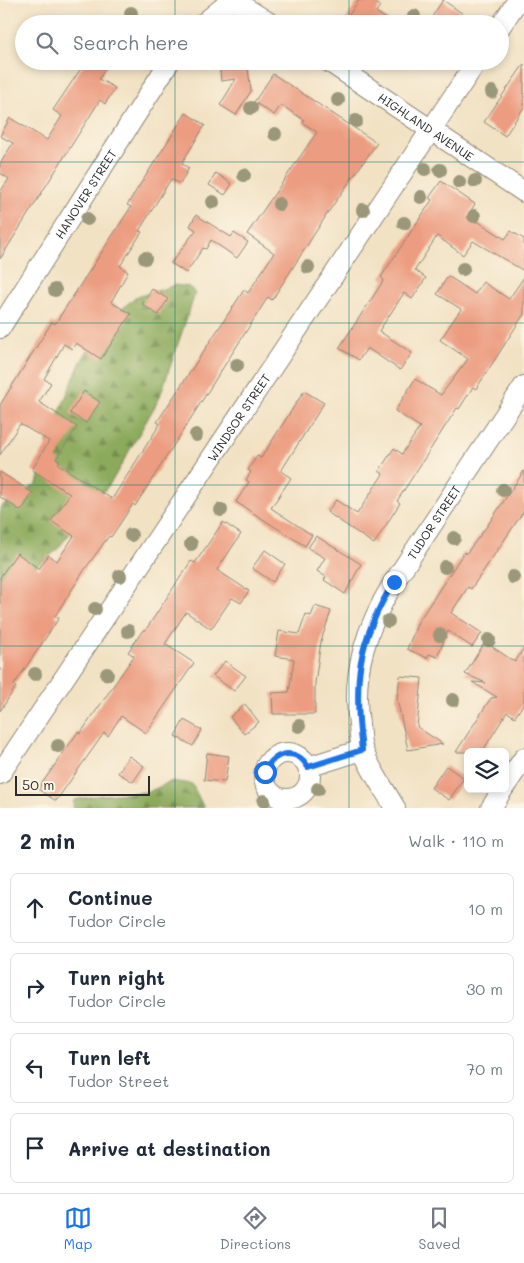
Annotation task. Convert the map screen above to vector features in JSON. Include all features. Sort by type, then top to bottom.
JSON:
[{"type":"street","points":[[214,15],[232,0],[256,15]]},
{"type":"street","points":[[508,15],[518,0]]},
{"type":"street","name":"HANOVER STREET","points":[[0,328],[164,70]]},
{"type":"street","name":"HIGHLAND AVENUE","points":[[341,70],[524,192]]},
{"type":"street","name":"WINDSOR STREET","points":[[0,774],[471,70]]},
{"type":"street","name":"TUDOR STREET","points":[[395,808],[362,750],[356,692],[360,660],[368,632],[391,587],[524,386]]},
{"type":"street","points":[[308,767],[362,750]]},
{"type":"street","points":[[509,780],[524,758]]},
{"type":"street","points":[[491,808],[500,793]]},
{"type":"green space","points":[[175,285],[190,287],[195,294],[159,399],[112,481],[56,551],[0,593],[0,507],[37,484],[48,439],[81,361],[104,326],[134,298]]},
{"type":"green space","points":[[172,781],[192,784],[204,808],[73,808],[74,800],[100,795],[148,792]]},
{"type":"building","points":[[359,0],[371,0],[380,6],[376,12],[380,15],[349,15]]},
{"type":"building","points":[[443,0],[463,14],[462,15],[433,15]]},
{"type":"building","points":[[524,64],[524,107],[505,136],[484,122]]},
{"type":"building","points":[[80,70],[104,70],[99,79],[115,88],[105,104],[100,100],[0,259],[0,192],[9,179],[0,173],[0,164],[13,143],[0,136],[10,118],[47,140],[62,116],[53,110]]},
{"type":"building","points":[[220,70],[248,70],[251,91],[236,115],[220,105],[236,79],[221,81]]},
{"type":"building","points":[[273,74],[377,143],[331,208],[272,300],[268,297],[135,506],[133,504],[111,537],[109,536],[85,569],[55,616],[59,618],[14,685],[16,687],[0,711],[0,577],[17,553],[39,569],[48,555],[57,561],[74,536],[51,521],[70,494],[32,470],[49,441],[20,424],[0,455],[0,405],[52,322],[55,324],[131,207],[127,205],[186,113],[205,125],[183,161],[182,164],[189,168],[180,184],[171,179],[139,231],[142,232],[120,266],[128,272],[111,302],[131,314],[101,359],[76,343],[72,349],[64,344],[44,379],[51,383],[39,402],[77,427],[56,459],[60,461],[58,464],[112,499],[160,424],[157,422],[244,290],[248,293],[274,253],[247,234],[317,132],[303,123],[304,120],[281,105],[274,115],[254,102]]},
{"type":"building","points":[[216,173],[232,184],[225,195],[209,185]]},
{"type":"building","points":[[441,181],[475,204],[468,215],[505,239],[511,231],[524,239],[524,271],[473,241],[463,255],[437,236],[415,270],[426,278],[412,299],[404,293],[379,331],[412,353],[400,370],[367,348],[359,360],[339,348],[384,280],[381,277],[432,200],[429,198]]},
{"type":"building","points":[[196,215],[231,237],[234,233],[248,242],[237,258],[211,240],[206,249],[203,248],[186,273],[171,263],[196,230],[190,226]]},
{"type":"building","points":[[448,276],[475,294],[483,282],[509,299],[524,277],[524,314],[476,389],[473,387],[459,409],[457,408],[397,501],[400,503],[374,544],[327,512],[336,500],[357,514],[383,474],[379,471],[394,448],[402,454],[420,427],[395,411],[415,379],[441,395],[468,359],[440,340],[461,309],[437,294]]},
{"type":"building","points":[[152,289],[168,299],[158,315],[142,304]]},
{"type":"building","points":[[84,391],[100,402],[86,423],[70,413]]},
{"type":"building","points":[[304,391],[324,403],[281,471],[291,478],[271,508],[312,535],[305,546],[236,502],[249,482],[246,480],[251,472],[248,470],[257,456],[261,458]]},
{"type":"building","points":[[524,471],[524,511],[471,589],[468,587],[451,613],[482,633],[472,647],[448,631],[437,657],[429,654],[427,658],[407,649],[418,622],[464,552],[466,554],[487,526]]},
{"type":"building","points":[[0,472],[33,493],[21,511],[0,497]]},
{"type":"building","points":[[223,522],[241,534],[217,570],[249,591],[241,603],[232,598],[211,629],[186,612],[165,644],[194,663],[146,733],[121,716],[108,736],[104,733],[56,801],[38,789],[78,732],[80,734],[134,656],[128,652],[143,630],[145,631],[191,561],[195,563]]},
{"type":"building","points":[[316,536],[361,564],[345,594],[324,580],[326,577],[317,571],[325,558],[308,548]]},
{"type":"building","points":[[265,550],[285,564],[273,582],[252,568]]},
{"type":"building","points":[[315,606],[331,611],[321,641],[315,683],[315,714],[273,714],[272,693],[289,692],[294,659],[275,656],[279,631],[299,634],[306,614],[311,616]]},
{"type":"building","points":[[485,642],[515,662],[524,648],[524,703],[515,717],[507,712],[484,748],[464,748],[464,752],[456,752],[491,698],[497,697],[472,682],[486,683],[465,674]]},
{"type":"building","points":[[225,661],[246,676],[234,691],[213,676]]},
{"type":"building","points":[[400,676],[422,678],[417,727],[443,744],[408,750],[397,699]]},
{"type":"building","points":[[245,704],[259,722],[244,734],[230,717]]},
{"type":"building","points":[[184,720],[202,730],[193,746],[175,736]]},
{"type":"building","points":[[207,753],[229,756],[225,782],[204,780]]},
{"type":"building","points":[[129,756],[144,766],[133,782],[118,773]]},
{"type":"building","points":[[446,766],[464,778],[449,800],[431,788]]},
{"type":"route","points":[[265,772],[272,759],[285,753],[299,756],[308,767],[362,750],[356,692],[360,660],[368,632],[379,606],[394,582]]}]
